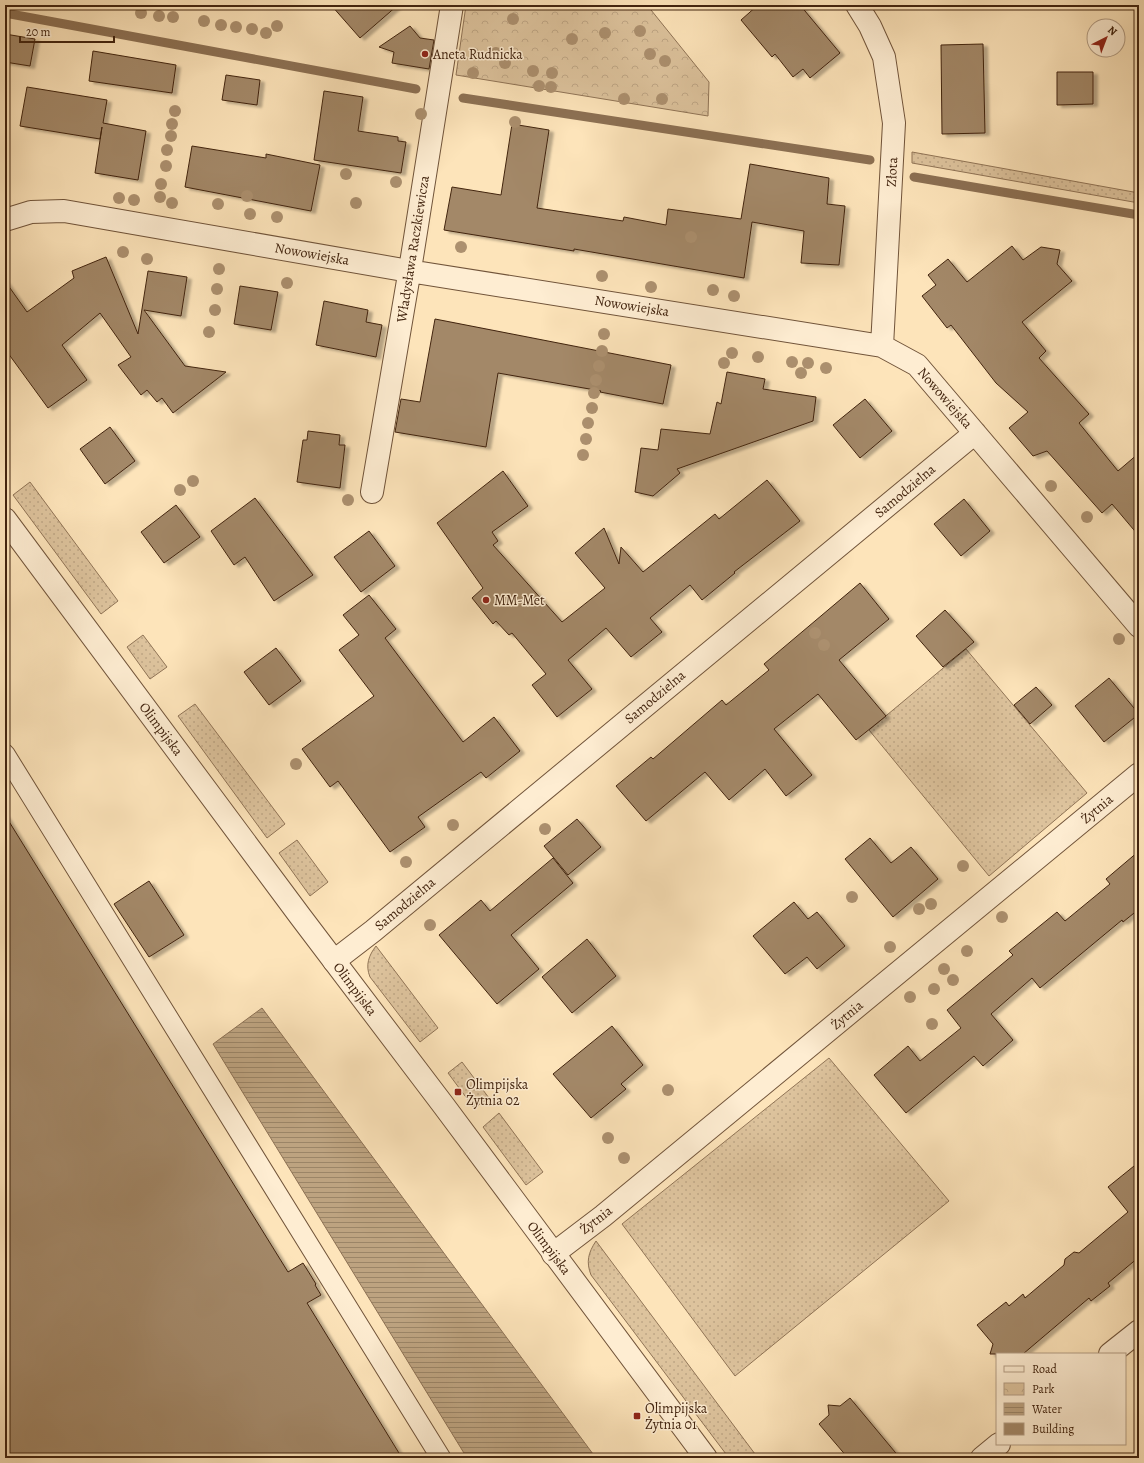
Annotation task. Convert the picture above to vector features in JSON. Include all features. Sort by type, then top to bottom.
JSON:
[{"type":"street","name":"Władysława Raczkiewicza","points":[[372,492],[452,5]]},
{"type":"street","name":"Złota","points":[[857,5],[870,26],[884,56],[894,123],[882,346]]},
{"type":"street","name":"Nowowiejska","points":[[5,220],[31,212],[64,211],[409,271],[882,346],[917,364],[1139,626]]},
{"type":"street","name":"Samodzielna","points":[[334,961],[975,432]]},
{"type":"street","name":"Olimpijska","points":[[5,519],[706,1458]]},
{"type":"street","name":"Żytnia","points":[[553,1254],[609,1211],[1139,774]]},
{"type":"street","points":[[1111,1353],[1139,1331]]},
{"type":"street","points":[[982,1458],[998,1445]]},
{"type":"lane","points":[[5,754],[441,1458]]},
{"type":"green space","points":[[466,5],[647,5],[709,82],[708,116],[456,75]]},
{"type":"green space","points":[[912,152],[1139,193],[1139,203],[912,163]]},
{"type":"green space","points":[[30,482],[118,601],[101,614],[13,495]]},
{"type":"green space","points":[[143,635],[167,667],[150,679],[127,647]]},
{"type":"green space","points":[[966,649],[1087,793],[989,876],[869,730]]},
{"type":"green space","points":[[195,704],[285,824],[267,838],[178,716]]},
{"type":"green space","points":[[297,840],[328,882],[310,896],[279,853]]},
{"type":"green space","points":[[376,946],[438,1028],[420,1042],[370,977],[368,960]]},
{"type":"green space","points":[[829,1058],[949,1201],[735,1376],[622,1224]]},
{"type":"green space","points":[[462,1062],[489,1098],[474,1108],[448,1073]]},
{"type":"green space","points":[[499,1113],[543,1172],[526,1185],[483,1127]]},
{"type":"green space","points":[[596,1241],[758,1458],[729,1458],[591,1275],[588,1262],[591,1250]]},
{"type":"water","points":[[262,1008],[596,1458],[467,1458],[213,1044]]},
{"type":"building","points":[[331,5],[398,5],[360,38]]},
{"type":"building","points":[[758,5],[800,5],[840,53],[810,78],[803,69],[793,77],[775,54],[772,57],[741,20]]},
{"type":"building","points":[[410,26],[420,38],[434,40],[429,69],[392,63],[394,52],[379,47]]},
{"type":"building","points":[[5,34],[35,39],[30,66],[5,62]]},
{"type":"building","points":[[983,44],[985,133],[942,134],[941,45]]},
{"type":"building","points":[[93,51],[176,65],[172,93],[89,81]]},
{"type":"building","points":[[1057,72],[1093,72],[1093,104],[1057,105]]},
{"type":"building","points":[[226,75],[260,80],[257,105],[222,100]]},
{"type":"building","points":[[27,87],[107,100],[103,123],[146,131],[138,180],[95,173],[102,127],[100,139],[20,126]]},
{"type":"building","points":[[324,91],[363,97],[358,131],[398,137],[398,141],[406,142],[401,173],[314,160]]},
{"type":"building","points":[[512,124],[549,130],[537,208],[623,221],[624,217],[666,225],[668,209],[741,219],[750,164],[829,178],[827,204],[845,206],[839,265],[801,263],[804,231],[752,222],[744,278],[574,249],[574,251],[444,230],[452,187],[501,195]]},
{"type":"building","points":[[192,146],[266,158],[266,154],[320,165],[311,211],[185,187]]},
{"type":"building","points":[[1012,246],[1023,260],[1041,247],[1060,250],[1057,264],[1072,281],[1022,322],[1046,351],[1039,358],[1089,414],[1079,423],[1118,471],[1139,453],[1139,536],[1112,504],[1102,513],[1047,451],[1033,456],[1009,428],[1028,412],[996,383],[951,325],[947,328],[922,296],[936,285],[928,275],[948,259],[967,282]]},
{"type":"building","points":[[106,257],[138,334],[148,271],[187,277],[181,316],[144,310],[185,366],[226,372],[173,413],[162,398],[157,402],[147,390],[141,395],[118,365],[131,357],[100,313],[62,345],[87,380],[48,408],[5,349],[5,281],[27,312],[74,278],[72,271]]},
{"type":"building","points":[[240,286],[278,292],[271,330],[234,324]]},
{"type":"building","points":[[324,301],[368,310],[366,322],[382,325],[376,357],[316,345]]},
{"type":"building","points":[[435,319],[671,365],[663,404],[600,392],[601,391],[498,373],[486,447],[395,432],[401,399],[420,402]]},
{"type":"building","points":[[727,372],[765,379],[763,389],[816,397],[813,421],[677,469],[680,473],[653,496],[635,492],[641,448],[658,450],[661,429],[710,434],[717,402],[721,404]]},
{"type":"building","points":[[865,399],[892,431],[860,458],[833,425]]},
{"type":"building","points":[[110,427],[135,461],[105,484],[80,449]]},
{"type":"building","points":[[308,431],[340,435],[339,445],[345,445],[340,488],[297,482],[303,440],[307,440]]},
{"type":"building","points":[[503,471],[528,506],[492,532],[498,541],[493,545],[562,622],[605,588],[575,553],[604,528],[619,564],[621,547],[643,572],[715,514],[719,519],[767,480],[800,521],[734,572],[735,573],[702,600],[690,585],[650,618],[662,632],[631,657],[606,628],[568,660],[592,689],[557,717],[532,685],[546,674],[512,633],[509,635],[496,621],[493,624],[472,598],[483,588],[437,523]]},
{"type":"building","points":[[255,498],[313,575],[274,601],[245,557],[234,565],[211,531]]},
{"type":"building","points":[[964,499],[990,531],[961,556],[934,524]]},
{"type":"building","points":[[176,505],[200,537],[164,563],[141,532]]},
{"type":"building","points":[[369,531],[395,566],[361,592],[334,557]]},
{"type":"building","points":[[860,583],[889,619],[839,660],[886,716],[856,740],[818,694],[774,729],[812,775],[786,796],[765,769],[729,800],[705,772],[646,821],[616,786],[651,757],[653,759],[722,700],[726,705],[769,670],[764,664]]},
{"type":"building","points":[[369,595],[396,629],[385,638],[463,742],[494,717],[520,751],[486,778],[481,772],[418,817],[425,827],[390,852],[338,781],[330,787],[302,749],[374,696],[339,650],[359,635],[343,615]]},
{"type":"building","points":[[945,610],[974,642],[943,667],[916,636]]},
{"type":"building","points":[[276,648],[301,681],[269,705],[244,672]]},
{"type":"building","points":[[1109,678],[1139,714],[1104,742],[1075,706]]},
{"type":"building","points":[[1036,687],[1052,705],[1030,724],[1014,705]]},
{"type":"building","points":[[5,815],[288,1272],[303,1263],[316,1284],[315,1285],[321,1295],[307,1303],[402,1458],[5,1458]]},
{"type":"building","points":[[577,819],[601,847],[568,875],[544,846]]},
{"type":"building","points":[[870,838],[891,863],[911,847],[938,879],[893,917],[845,859]]},
{"type":"building","points":[[1139,851],[1139,909],[1123,922],[1122,920],[1040,988],[1032,978],[991,1014],[1013,1040],[983,1066],[974,1056],[906,1113],[874,1075],[908,1046],[920,1061],[961,1028],[947,1010],[1013,955],[1009,951],[1057,912],[1065,921],[1110,884],[1106,879]]},
{"type":"building","points":[[553,858],[573,883],[511,935],[539,969],[497,1004],[439,935],[481,900],[490,911]]},
{"type":"building","points":[[149,881],[184,935],[149,957],[114,904]]},
{"type":"building","points":[[794,902],[808,919],[817,912],[845,946],[817,969],[807,957],[785,974],[753,936]]},
{"type":"building","points":[[587,939],[616,976],[572,1013],[542,977]]},
{"type":"building","points":[[612,1026],[643,1065],[621,1084],[626,1089],[591,1118],[553,1074]]},
{"type":"building","points":[[1139,1162],[1139,1257],[1108,1283],[1110,1286],[1091,1301],[1089,1298],[1024,1353],[990,1354],[993,1344],[977,1325],[1006,1302],[1009,1306],[1023,1294],[1025,1298],[1064,1265],[1065,1259],[1074,1252],[1079,1253],[1128,1212],[1108,1187]]},
{"type":"building","points":[[850,1398],[900,1458],[848,1458],[819,1424],[829,1415],[828,1405],[840,1406]]},
{"type":"waterway","points":[[5,13],[416,89]]},
{"type":"waterway","points":[[463,98],[870,160]]},
{"type":"waterway","points":[[914,177],[1139,215]]},
{"type":"place","name":"Aneta Rudnicka","points":[[425,54]]},
{"type":"place","name":"MM-Met","points":[[486,600]]},
{"type":"place","name":"Olimpijska Żytnia 02","points":[[458,1092]]},
{"type":"place","name":"Olimpijska Żytnia 01","points":[[637,1416]]}]
